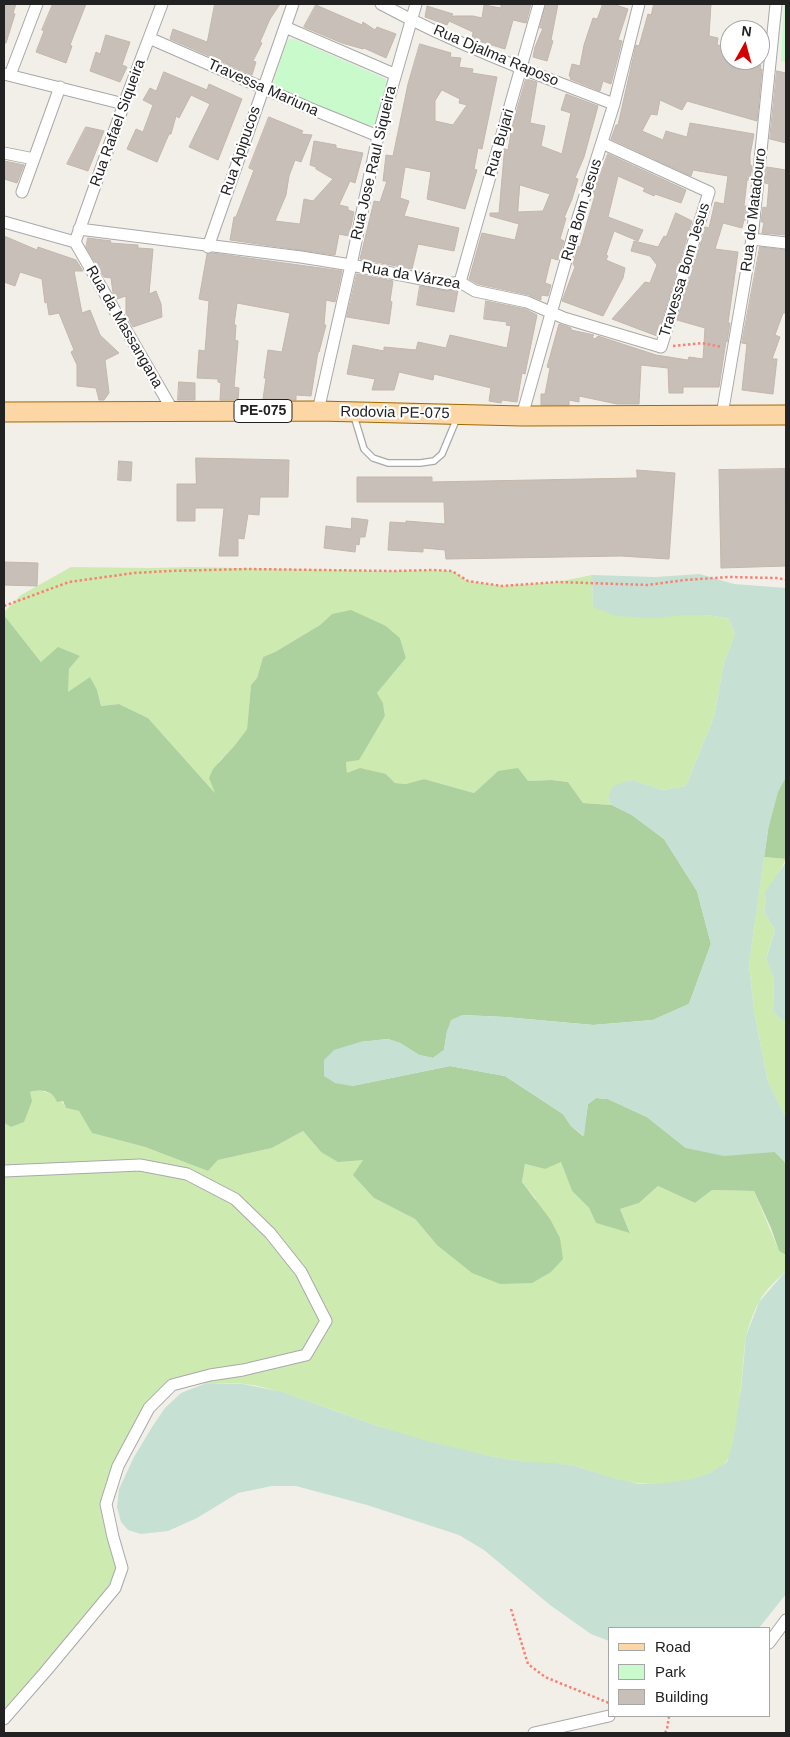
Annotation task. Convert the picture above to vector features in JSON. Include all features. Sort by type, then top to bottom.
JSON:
[{"type":"main road","name":"Rodovia PE-075","points":[[4,412],[318,411],[522,416],[786,415]]},
{"type":"street","points":[[37,4],[7,74],[124,104]]},
{"type":"street","name":"Rua Rafael Siqueira","points":[[76,242],[124,104],[162,4]]},
{"type":"street","name":"Rua Apipucos","points":[[208,247],[293,4]]},
{"type":"street","name":"Rua Djalma Raposo","points":[[381,4],[412,20],[521,68],[614,104]]},
{"type":"street","name":"Rua Jose Raul Siqueira","points":[[318,411],[378,136],[394,74],[416,4]]},
{"type":"street","name":"Rua Bujari","points":[[460,282],[539,4]]},
{"type":"street","name":"Rua Bom Jesus","points":[[522,416],[578,218],[614,104],[639,4]]},
{"type":"street","name":"Rua do Matadouro","points":[[722,415],[752,239],[776,4]]},
{"type":"street","points":[[285,27],[394,74]]},
{"type":"street","name":"Travessa Mariuna","points":[[149,38],[378,136]]},
{"type":"street","points":[[22,192],[60,87]]},
{"type":"street","name":"Travessa Bom Jesus","points":[[602,143],[709,192],[661,347]]},
{"type":"street","points":[[4,153],[34,159]]},
{"type":"street","points":[[4,222],[76,242]]},
{"type":"street","name":"Rua da Várzea","points":[[79,229],[351,265],[447,284],[460,282],[475,291],[527,302],[564,318],[661,347]]},
{"type":"street","points":[[752,239],[786,243]]},
{"type":"street","name":"Rua da Massangana","points":[[76,242],[173,411]]},
{"type":"street","points":[[4,1171],[140,1165],[186,1174],[235,1200],[270,1233],[301,1272],[326,1321],[306,1355],[172,1385],[149,1408],[118,1466],[106,1504],[122,1568],[116,1588],[4,1719]]},
{"type":"street","points":[[770,1642],[786,1620]]},
{"type":"street","points":[[534,1733],[608,1716]]},
{"type":"lane","points":[[353,412],[364,449],[374,458],[388,463],[434,461],[442,454],[458,414]]},
{"type":"path","points":[[661,347],[702,343],[734,349]]},
{"type":"path","points":[[4,606],[69,582],[134,573],[169,571],[247,569],[433,570],[452,571],[468,582],[502,586],[557,582],[647,585],[729,577],[778,578],[786,580]]},
{"type":"path","points":[[510,1609],[528,1664],[545,1677],[608,1703]]},
{"type":"path","points":[[665,1733],[669,1717]]},
{"type":"green space","points":[[784,4],[786,4],[786,62],[781,61]]},
{"type":"green space","points":[[290,39],[295,39],[386,79],[387,84],[376,124],[368,127],[275,87],[273,84],[274,80],[286,43]]},
{"type":"green space","points":[[71,567],[433,570],[452,571],[468,581],[502,586],[557,582],[592,575],[593,606],[686,615],[709,615],[729,619],[735,634],[724,663],[714,717],[686,786],[663,790],[631,780],[608,798],[612,805],[583,803],[568,782],[552,780],[528,781],[498,771],[474,793],[424,779],[406,784],[395,783],[386,774],[347,773],[346,762],[376,730],[385,716],[383,703],[377,693],[406,658],[400,638],[386,626],[332,614],[320,625],[275,652],[263,657],[257,678],[251,685],[247,729],[219,762],[216,794],[148,718],[119,704],[101,706],[97,690],[67,692],[69,669],[80,656],[42,663],[4,615],[4,612],[21,595]]},
{"type":"green space","points":[[700,574],[734,584],[786,588],[786,777],[778,792],[768,830],[749,964],[754,1011],[768,1082],[786,1118],[786,1166],[784,1161],[775,1152],[724,1156],[686,1148],[647,1117],[608,1099],[596,1098],[588,1104],[584,1136],[571,1126],[563,1114],[505,1076],[450,1066],[352,1086],[335,1083],[324,1076],[324,1060],[334,1050],[360,1042],[388,1039],[400,1043],[419,1055],[433,1058],[444,1050],[451,1020],[462,1015],[593,1025],[653,1020],[689,1004],[711,944],[697,891],[664,839],[632,815],[612,805],[608,798],[613,786],[632,780],[663,790],[686,786],[714,717],[724,663],[735,634],[729,619],[709,615],[653,618],[616,616],[593,607],[592,575],[655,577]]},
{"type":"green space","points":[[786,606],[786,859],[764,857],[768,830]]},
{"type":"green space","points":[[351,610],[386,626],[400,638],[406,658],[377,693],[383,703],[385,716],[359,760],[346,762],[347,773],[360,768],[386,774],[395,783],[406,784],[424,779],[474,793],[498,771],[518,768],[528,781],[552,780],[568,782],[583,803],[612,805],[632,815],[664,839],[697,891],[711,944],[689,1004],[653,1020],[593,1025],[462,1015],[447,1031],[444,1050],[433,1058],[419,1055],[400,1043],[388,1039],[360,1042],[352,1086],[450,1066],[505,1076],[563,1114],[571,1126],[583,1136],[588,1104],[596,1098],[608,1099],[647,1117],[686,1148],[775,1152],[784,1161],[786,1166],[786,1255],[779,1251],[754,1191],[712,1190],[695,1203],[658,1186],[639,1203],[620,1209],[630,1233],[596,1223],[589,1208],[572,1191],[561,1162],[545,1169],[525,1164],[522,1182],[550,1219],[560,1238],[563,1259],[551,1272],[532,1283],[500,1284],[472,1273],[437,1245],[415,1219],[374,1198],[353,1175],[363,1160],[338,1162],[321,1152],[303,1131],[272,1148],[218,1160],[208,1171],[145,1147],[92,1133],[79,1111],[66,1108],[63,1101],[57,1102],[46,1091],[30,1092],[32,1101],[24,1122],[11,1127],[4,1123],[4,615],[41,662],[58,647],[80,656],[69,669],[68,692],[90,677],[97,690],[101,706],[119,704],[148,718],[215,793],[209,778],[213,769],[247,729],[251,685],[257,678],[263,657],[275,652],[320,625],[332,614]]},
{"type":"green space","points":[[764,857],[786,859],[766,898],[764,912],[775,930],[766,958],[774,978],[773,1011],[780,1019],[786,1022],[786,1118],[768,1082],[754,1011],[749,964]]},
{"type":"green space","points":[[786,862],[786,1022],[780,1019],[773,1011],[774,978],[766,959],[775,930],[764,912],[765,892]]},
{"type":"green space","points":[[39,1090],[58,1098],[66,1108],[79,1111],[93,1133],[145,1147],[208,1171],[218,1160],[272,1148],[303,1131],[321,1152],[364,1160],[374,1198],[415,1219],[437,1245],[536,1199],[522,1182],[525,1164],[545,1169],[561,1161],[572,1191],[589,1208],[596,1223],[630,1232],[620,1209],[639,1203],[658,1186],[695,1203],[712,1190],[754,1191],[779,1251],[786,1255],[786,1271],[771,1285],[762,1298],[748,1329],[737,1424],[730,1455],[725,1463],[714,1471],[702,1476],[673,1483],[643,1484],[617,1480],[574,1466],[512,1460],[437,1444],[254,1385],[204,1384],[210,1376],[172,1385],[149,1408],[106,1503],[122,1568],[115,1588],[4,1719],[4,1123],[11,1127],[30,1092]]},
{"type":"green space","points":[[786,1271],[786,1594],[760,1627],[608,1627],[608,1641],[591,1634],[550,1605],[484,1550],[459,1535],[367,1505],[296,1486],[272,1486],[238,1493],[197,1518],[168,1531],[141,1534],[128,1530],[121,1522],[117,1507],[119,1489],[134,1457],[152,1427],[165,1408],[181,1393],[204,1384],[243,1384],[282,1392],[427,1441],[494,1457],[575,1466],[639,1484],[666,1483],[692,1479],[710,1473],[727,1462],[733,1442],[746,1336],[759,1302]]},
{"type":"building","points":[[4,4],[16,4],[13,13],[15,14],[6,43],[4,43]]},
{"type":"building","points":[[53,4],[86,4],[70,45],[72,46],[66,63],[36,52],[44,31],[42,30]]},
{"type":"building","points":[[215,4],[280,4],[270,19],[260,42],[262,43],[253,61],[256,62],[252,75],[170,39],[173,29],[207,42]]},
{"type":"building","points":[[501,4],[531,4],[526,23],[513,20],[505,49],[472,39],[473,32],[449,21],[447,25],[425,17],[427,6],[453,14],[451,16],[482,18],[484,5],[501,8]]},
{"type":"building","points":[[546,4],[558,4],[551,40],[553,41],[547,61],[533,57],[543,28],[540,28]]},
{"type":"building","points":[[603,4],[613,4],[628,9],[618,40],[622,41],[611,84],[603,81],[600,91],[570,79],[571,77],[569,76],[572,64],[580,66],[584,45],[593,18],[597,19]]},
{"type":"building","points":[[654,4],[711,4],[709,36],[718,38],[717,45],[720,45],[720,70],[762,70],[757,121],[687,101],[682,110],[660,100],[657,115],[651,114],[642,131],[663,140],[666,131],[687,137],[690,123],[754,134],[750,155],[750,165],[752,166],[750,180],[747,180],[744,206],[748,206],[746,220],[744,220],[742,228],[723,223],[715,249],[738,252],[728,323],[730,323],[719,387],[683,387],[683,393],[669,393],[668,368],[641,365],[639,404],[617,404],[579,396],[579,402],[569,400],[569,405],[541,405],[541,394],[545,394],[550,368],[547,367],[559,324],[571,328],[571,330],[594,335],[592,337],[595,339],[598,336],[656,355],[688,360],[689,357],[703,359],[705,328],[677,320],[706,227],[709,228],[715,202],[724,204],[728,176],[693,170],[691,176],[611,139],[616,125],[618,125],[636,45],[639,46],[648,14],[651,15]]},
{"type":"building","points":[[316,5],[362,25],[363,22],[375,30],[377,27],[396,34],[386,58],[364,48],[342,43],[304,27]]},
{"type":"building","points":[[106,35],[130,42],[122,65],[127,67],[120,82],[90,71],[96,52],[100,54]]},
{"type":"building","points":[[420,44],[451,53],[450,57],[461,58],[459,67],[473,69],[472,73],[497,77],[482,149],[478,148],[474,169],[477,170],[465,209],[427,199],[431,172],[405,167],[400,198],[409,201],[404,216],[459,228],[454,251],[418,244],[412,269],[360,259],[374,201],[380,202],[387,181],[383,181],[386,155],[393,156],[408,84]],"holes":[[[442,90],[460,99],[459,103],[467,105],[453,125],[435,121],[435,101]]]},
{"type":"building","points":[[777,71],[786,73],[786,143],[770,139]]},
{"type":"building","points":[[164,72],[207,90],[209,84],[242,99],[218,160],[189,147],[210,104],[191,95],[179,118],[176,116],[171,134],[169,134],[157,162],[127,149],[136,129],[143,132],[153,105],[143,100],[150,88],[156,91]]},
{"type":"building","points":[[526,79],[537,82],[530,123],[545,126],[541,146],[562,154],[571,113],[561,110],[566,94],[598,106],[584,157],[575,178],[578,179],[572,199],[564,218],[566,218],[560,239],[564,241],[558,260],[551,258],[545,283],[551,285],[548,296],[541,295],[541,300],[529,295],[478,284],[469,279],[482,233],[515,240],[519,224],[490,216],[490,213],[499,213],[504,155],[505,149],[508,150],[512,127]],"holes":[[[520,185],[550,194],[543,211],[518,212]]]},
{"type":"building","points":[[269,117],[303,131],[301,134],[312,135],[301,162],[295,160],[289,176],[286,195],[275,221],[300,224],[304,199],[313,201],[333,179],[310,165],[314,141],[336,145],[336,148],[363,153],[355,183],[350,181],[339,205],[348,207],[348,210],[354,212],[349,236],[339,234],[335,255],[230,240],[234,217],[236,217],[254,170],[249,168]]},
{"type":"building","points":[[86,127],[104,131],[88,171],[67,164]]},
{"type":"building","points":[[608,154],[686,190],[681,203],[655,194],[654,196],[643,191],[645,188],[618,176],[608,217],[643,230],[638,241],[614,231],[606,260],[625,268],[623,278],[603,316],[562,301],[575,267],[573,264],[578,246],[580,247],[595,195],[593,194]]},
{"type":"building","points":[[4,161],[24,165],[17,183],[4,179]]},
{"type":"building","points":[[767,167],[786,170],[786,235],[762,233],[764,222],[761,222],[763,207],[767,208],[769,184],[765,183]]},
{"type":"building","points":[[676,213],[692,221],[657,336],[612,319],[645,282],[650,283],[657,265],[650,256],[631,251],[634,241],[658,247],[664,236],[666,237]]},
{"type":"building","points":[[4,236],[37,250],[38,247],[76,260],[83,271],[74,271],[82,313],[90,310],[100,335],[119,353],[105,360],[109,393],[104,400],[99,400],[96,388],[77,386],[77,365],[71,352],[74,350],[59,313],[49,315],[47,302],[45,303],[42,279],[20,272],[15,286],[4,282]]},
{"type":"building","points":[[88,238],[111,241],[110,243],[138,245],[138,248],[153,249],[149,294],[156,291],[161,304],[162,317],[133,327],[126,314],[126,296],[117,299],[113,293],[111,278],[104,277],[86,247]]},
{"type":"building","points":[[760,247],[786,250],[786,313],[783,313],[775,335],[780,337],[772,359],[777,359],[773,394],[742,390],[747,344],[742,343]]},
{"type":"building","points":[[212,253],[342,271],[335,302],[326,300],[324,325],[326,325],[318,352],[311,396],[296,395],[296,400],[263,399],[268,350],[282,352],[290,313],[237,303],[234,325],[236,325],[235,340],[238,341],[234,387],[239,388],[238,400],[220,400],[221,383],[218,382],[218,379],[197,378],[199,350],[205,351],[209,301],[199,299],[207,254]]},
{"type":"building","points":[[357,274],[393,281],[389,324],[347,317]]},
{"type":"building","points":[[420,286],[446,291],[458,290],[454,312],[417,305]]},
{"type":"building","points":[[486,301],[525,309],[537,315],[525,374],[522,373],[517,402],[502,400],[501,403],[489,401],[491,388],[434,374],[433,380],[399,372],[394,390],[372,390],[375,379],[347,374],[353,345],[384,351],[384,347],[416,350],[418,342],[446,348],[450,335],[507,348],[511,326],[506,325],[507,322],[484,319]]},
{"type":"building","points":[[179,382],[195,383],[195,400],[178,400]]},
{"type":"building","points":[[196,458],[289,460],[288,497],[260,497],[259,515],[248,514],[244,539],[238,538],[238,556],[219,556],[224,508],[195,508],[195,521],[177,521],[177,484],[196,484]]},
{"type":"building","points":[[119,461],[132,462],[131,481],[118,480]]},
{"type":"building","points":[[785,469],[786,566],[721,568],[719,470]]},
{"type":"building","points":[[637,470],[675,473],[669,559],[621,556],[446,559],[445,550],[423,548],[423,552],[388,550],[390,522],[406,523],[406,521],[445,524],[444,502],[357,502],[357,477],[432,477],[432,482],[637,478]]},
{"type":"building","points":[[352,518],[368,520],[365,537],[360,537],[359,545],[356,544],[355,552],[324,548],[326,526],[351,529]]},
{"type":"building","points":[[4,562],[38,563],[37,586],[4,585]]}]
